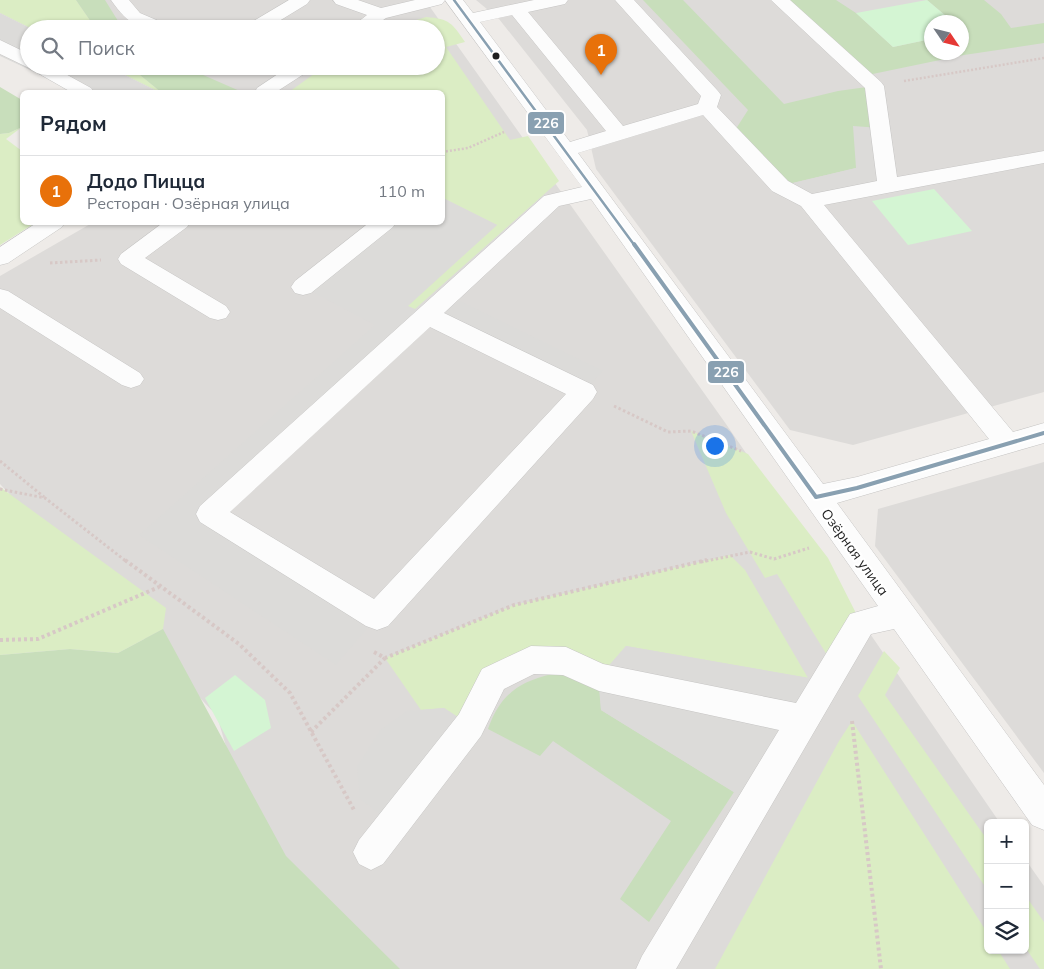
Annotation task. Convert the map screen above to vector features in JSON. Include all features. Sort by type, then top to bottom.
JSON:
[{"type":"street","points":[[120,0],[134,17],[141,20]]},
{"type":"street","points":[[268,20],[300,0]]},
{"type":"street","points":[[342,0],[380,14]]},
{"type":"street","points":[[371,20],[380,14],[436,0]]},
{"type":"street","name":"Озёрная улица","points":[[454,0],[596,191],[1044,813]]},
{"type":"street","points":[[468,19],[558,0]]},
{"type":"street","points":[[624,0],[711,95],[707,108]]},
{"type":"street","points":[[780,0],[874,86],[888,185]]},
{"type":"street","points":[[516,9],[619,134]]},
{"type":"street","points":[[0,46],[20,57]]},
{"type":"street","points":[[53,75],[80,90]]},
{"type":"street","points":[[271,90],[291,75]]},
{"type":"street","points":[[565,150],[707,108]]},
{"type":"street","points":[[707,108],[780,186],[810,201],[1007,443]]},
{"type":"street","points":[[810,201],[888,185],[1044,158]]},
{"type":"street","points":[[427,315],[584,392],[377,617],[210,514],[427,315],[552,201],[596,191]]},
{"type":"street","points":[[0,258],[50,225]]},
{"type":"street","points":[[175,225],[129,259],[218,312]]},
{"type":"street","points":[[303,287],[381,225]]},
{"type":"street","points":[[0,297],[131,379]]},
{"type":"street","points":[[816,497],[857,488],[1044,433]]},
{"type":"street","points":[[655,969],[861,623],[901,615]]},
{"type":"street","points":[[371,852],[470,725],[493,680],[530,660],[566,661],[599,677],[804,720]]},
{"type":"path","points":[[874,86],[1044,58]]},
{"type":"path","points":[[445,152],[468,148],[504,132]]},
{"type":"path","points":[[50,263],[129,259]]},
{"type":"path","points":[[584,392],[668,432],[691,431],[748,454]]},
{"type":"path","points":[[0,461],[5,463],[45,498],[159,588],[239,644],[290,693],[353,808],[371,852]]},
{"type":"path","points":[[0,489],[45,498]]},
{"type":"path","points":[[312,732],[385,658],[514,605],[730,555],[750,552],[774,559],[810,547]]},
{"type":"path","points":[[0,640],[38,639],[159,588]]},
{"type":"path","points":[[377,617],[356,640],[385,658]]},
{"type":"path","points":[[852,721],[881,969]]},
{"type":"shaded area","points":[[0,0],[425,0],[439,20],[20,20],[20,23],[0,13]]},
{"type":"shaded area","points":[[476,0],[1044,0],[1044,392],[853,445],[790,430],[596,169],[587,130],[499,19]]},
{"type":"shaded area","points":[[0,13],[20,23],[20,65],[0,56]]},
{"type":"shaded area","points":[[445,28],[726,424],[997,819],[984,819],[984,954],[1029,954],[1029,865],[1044,886],[1044,969],[292,969],[217,716],[0,484],[0,276],[89,225],[445,225],[445,90],[155,90],[125,75],[445,75]]},
{"type":"shaded area","points":[[41,75],[125,75],[155,90],[73,90]]},
{"type":"shaded area","points":[[853,126],[881,128],[888,185],[809,201],[780,186],[856,168]]},
{"type":"shaded area","points":[[445,199],[497,225],[408,306],[427,315],[210,514],[377,617],[336,665],[139,535],[375,325],[303,287],[382,225],[445,225]]},
{"type":"shaded area","points":[[448,295],[603,371],[584,392],[427,315]]},
{"type":"shaded area","points":[[1044,462],[1044,773],[875,546],[878,509]]},
{"type":"shaded area","points":[[626,646],[827,681],[753,804],[601,710],[599,677]]},
{"type":"shaded area","points":[[444,708],[470,725],[393,824],[360,799],[357,767],[380,730],[407,711]]},
{"type":"green space","points":[[0,0],[76,0],[90,20],[20,20],[20,23],[0,13]]},
{"type":"green space","points":[[76,0],[105,0],[117,20],[90,20]]},
{"type":"green space","points":[[643,0],[683,0],[784,104],[838,91],[874,86],[881,128],[856,168],[780,186],[732,135],[748,110]]},
{"type":"green space","points":[[780,0],[836,0],[856,13],[893,47],[924,40],[924,60],[940,60],[863,76]]},
{"type":"green space","points":[[927,0],[984,0],[1001,14],[1011,28],[1044,23],[1044,43],[969,54],[969,15],[945,15]]},
{"type":"green space","points":[[927,0],[945,15],[924,15],[924,40],[893,47],[856,13]]},
{"type":"green space","points":[[426,17],[442,20],[416,20]]},
{"type":"green space","points":[[445,21],[457,30],[465,42],[446,47],[510,140],[528,136],[559,181],[415,309],[407,306],[497,225],[445,199],[445,90],[292,90],[313,75],[445,75]]},
{"type":"green space","points":[[125,75],[140,75],[159,90]]},
{"type":"green space","points":[[140,75],[203,75],[237,90],[159,90]]},
{"type":"green space","points":[[0,87],[20,99],[20,128],[9,133],[0,134]]},
{"type":"green space","points":[[20,128],[6,139],[20,150],[20,225],[32,225],[0,245],[0,134],[9,133]]},
{"type":"green space","points":[[934,189],[972,231],[908,245],[872,201]]},
{"type":"green space","points":[[691,431],[748,454],[828,558],[861,623],[835,668],[777,574],[765,578],[726,513]]},
{"type":"green space","points":[[0,487],[166,608],[163,629],[118,653],[70,649],[0,655]]},
{"type":"green space","points":[[730,555],[745,570],[808,678],[626,646],[599,677],[530,660],[470,725],[444,708],[421,710],[385,658],[514,605]]},
{"type":"green space","points":[[163,629],[286,856],[400,969],[0,969],[0,655],[70,649],[118,653]]},
{"type":"green space","points":[[884,651],[900,668],[885,695],[984,835],[984,885],[858,696]]},
{"type":"green space","points":[[552,674],[576,677],[599,688],[601,710],[734,792],[649,922],[620,899],[671,821],[553,741],[540,756],[488,729],[498,707],[512,692],[529,681]]},
{"type":"green space","points":[[235,675],[265,700],[271,728],[234,751],[205,698]]},
{"type":"green space","points":[[852,721],[984,928],[984,954],[1001,954],[1010,969],[715,969],[839,741]]},
{"type":"green space","points":[[1029,901],[1044,922],[1044,969],[1040,969],[1029,953]]},
{"type":"transit line","name":"226","points":[[454,0],[596,191],[816,497]]},
{"type":"transit line","name":"226","points":[[816,497],[857,488],[1044,433]]},
{"type":"place","name":"Додо Пицца","points":[[601,75]]}]
